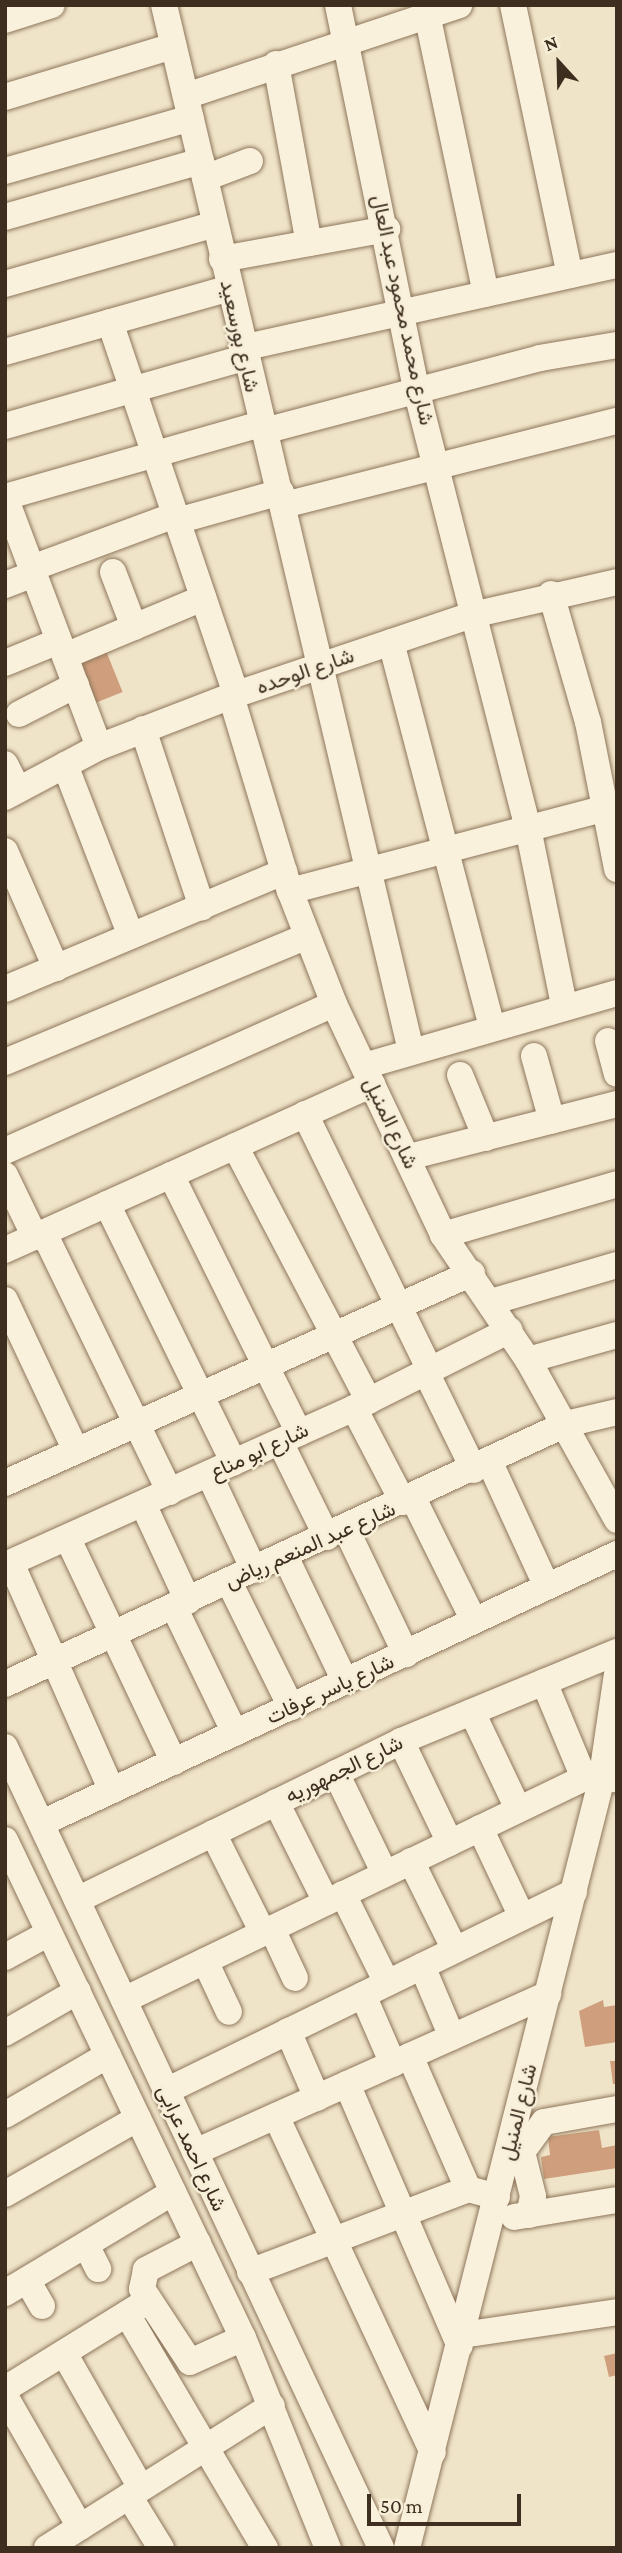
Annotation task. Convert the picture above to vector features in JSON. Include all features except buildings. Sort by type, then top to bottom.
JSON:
[{"type":"street","points":[[5,20],[52,5]]},
{"type":"street","name":"شارع محمد محمود عبد العال","points":[[338,5],[387,229],[416,389],[528,828],[565,1005]]},
{"type":"street","points":[[5,171],[188,107],[276,64],[459,5]]},
{"type":"street","points":[[513,5],[570,275]]},
{"type":"street","name":"شارع بورسعيد","points":[[172,8],[173,46],[243,353],[283,498],[411,1051]]},
{"type":"street","points":[[427,14],[486,294]]},
{"type":"street","points":[[5,97],[173,46]]},
{"type":"street","points":[[276,64],[309,243]]},
{"type":"street","points":[[5,217],[203,169],[250,161]]},
{"type":"street","points":[[5,284],[215,224]]},
{"type":"street","points":[[222,259],[387,229]]},
{"type":"street","points":[[5,426],[243,353],[402,313],[617,265]]},
{"type":"street","points":[[5,352],[229,288]]},
{"type":"street","name":"شارع المنيل","points":[[110,322],[203,598],[305,937],[443,1235],[510,1330],[566,1424],[608,1486],[617,1520]]},
{"type":"street","points":[[99,747],[33,571],[10,524],[5,497],[155,454],[416,389],[617,345]]},
{"type":"street","points":[[5,585],[33,571],[176,518],[437,466],[617,421]]},
{"type":"street","points":[[113,572],[134,627]]},
{"type":"street","name":"شارع الوحده","points":[[12,793],[99,747],[233,696],[472,615],[551,594],[617,582]]},
{"type":"street","points":[[551,594],[611,806],[617,869]]},
{"type":"street","points":[[5,663],[134,627],[203,598]]},
{"type":"street","points":[[391,642],[492,1026]]},
{"type":"street","points":[[19,714],[75,685]]},
{"type":"street","points":[[143,729],[202,907]]},
{"type":"street","points":[[5,764],[12,793]]},
{"type":"street","points":[[65,765],[131,936]]},
{"type":"street","points":[[5,989],[202,907],[287,882],[371,870],[611,806]]},
{"type":"street","points":[[5,851],[56,968]]},
{"type":"street","points":[[5,1062],[305,937]]},
{"type":"street","points":[[5,1250],[305,1114],[411,1051],[565,1005],[617,993]]},
{"type":"street","points":[[5,1151],[334,1004]]},
{"type":"street","points":[[608,1041],[617,1074]]},
{"type":"street","points":[[534,1056],[552,1121]]},
{"type":"street","points":[[460,1075],[486,1138]]},
{"type":"street","points":[[409,1157],[617,1104]]},
{"type":"street","points":[[305,1114],[428,1371],[547,1587]]},
{"type":"street","points":[[235,1146],[334,1335],[362,1404],[408,1500],[474,1621]]},
{"type":"street","points":[[5,1175],[40,1235],[170,1492]]},
{"type":"street","points":[[171,1175],[264,1367],[289,1437],[336,1533],[406,1654]]},
{"type":"street","points":[[443,1235],[617,1184]]},
{"type":"street","points":[[107,1204],[234,1463]]},
{"type":"street","points":[[491,1302],[617,1265]]},
{"type":"street","points":[[5,1483],[472,1273]]},
{"type":"street","points":[[5,1300],[76,1451]]},
{"type":"street","name":"شارع ابو مناع","points":[[8,1564],[362,1404],[510,1330]]},
{"type":"street","points":[[528,1360],[617,1335]]},
{"type":"street","name":"شارع عبد المنعم رياض","points":[[5,1684],[482,1466],[566,1424],[617,1412]]},
{"type":"street","points":[[209,1474],[254,1570]]},
{"type":"street","points":[[143,1504],[235,1733]]},
{"type":"street","points":[[68,1539],[174,1762]]},
{"type":"street","name":"شارع ياسر عرفات","points":[[42,1823],[617,1554]]},
{"type":"street","points":[[285,1556],[345,1681]]},
{"type":"street","points":[[8,1564],[112,1791]]},
{"type":"street","points":[[229,1581],[291,1707]]},
{"type":"street","name":"شارع الجمهوريه","points":[[77,1900],[401,1741],[617,1652]]},
{"type":"street","name":"شارع المنيل","points":[[407,2548],[601,1780],[617,1674]]},
{"type":"street","points":[[124,2000],[518,1810],[601,1780],[544,1682]]},
{"type":"street","points":[[472,1712],[518,1810]]},
{"type":"street","points":[[401,1741],[450,1843]]},
{"type":"street","name":"شارع احمد عرابى","points":[[5,1747],[381,2548]]},
{"type":"street","points":[[336,1773],[385,1874]]},
{"type":"street","points":[[276,1802],[387,1983]]},
{"type":"street","points":[[481,1828],[522,1917]]},
{"type":"street","points":[[213,1833],[295,1978]]},
{"type":"street","name":"شارع احمد عرابى","points":[[5,1840],[16,1890],[50,1933],[243,2338],[272,2406],[323,2545]]},
{"type":"street","points":[[411,1861],[455,1950]]},
{"type":"street","points":[[166,2091],[574,1892]]},
{"type":"street","points":[[5,1956],[50,1933]]},
{"type":"street","points":[[205,1961],[229,2012]]},
{"type":"street","points":[[422,1966],[452,2038]]},
{"type":"street","points":[[5,2033],[78,1991]]},
{"type":"street","points":[[363,1994],[401,2060],[468,2189],[494,2209],[530,2214],[617,2200]]},
{"type":"street","points":[[195,2152],[548,1994]]},
{"type":"street","points":[[288,2031],[317,2098]]},
{"type":"street","points":[[5,2115],[108,2055]]},
{"type":"street","points":[[347,2084],[461,2341],[617,2312]]},
{"type":"street","points":[[530,2214],[533,2196],[522,2152],[544,2122],[617,2109]]},
{"type":"street","points":[[276,2116],[433,2452]]},
{"type":"street","points":[[5,2194],[138,2118]]},
{"type":"street","points":[[250,2272],[468,2189]]},
{"type":"street","points":[[41,2306],[16,2287],[173,2192]]},
{"type":"street","points":[[198,2243],[143,2272],[138,2307],[202,2450],[265,2548]]},
{"type":"street","points":[[86,2245],[98,2269]]},
{"type":"street","points":[[138,2307],[190,2362],[243,2338]]},
{"type":"street","points":[[5,2389],[138,2307]]},
{"type":"street","points":[[64,2353],[161,2548]]},
{"type":"street","points":[[5,2396],[63,2541],[272,2406]]}]
